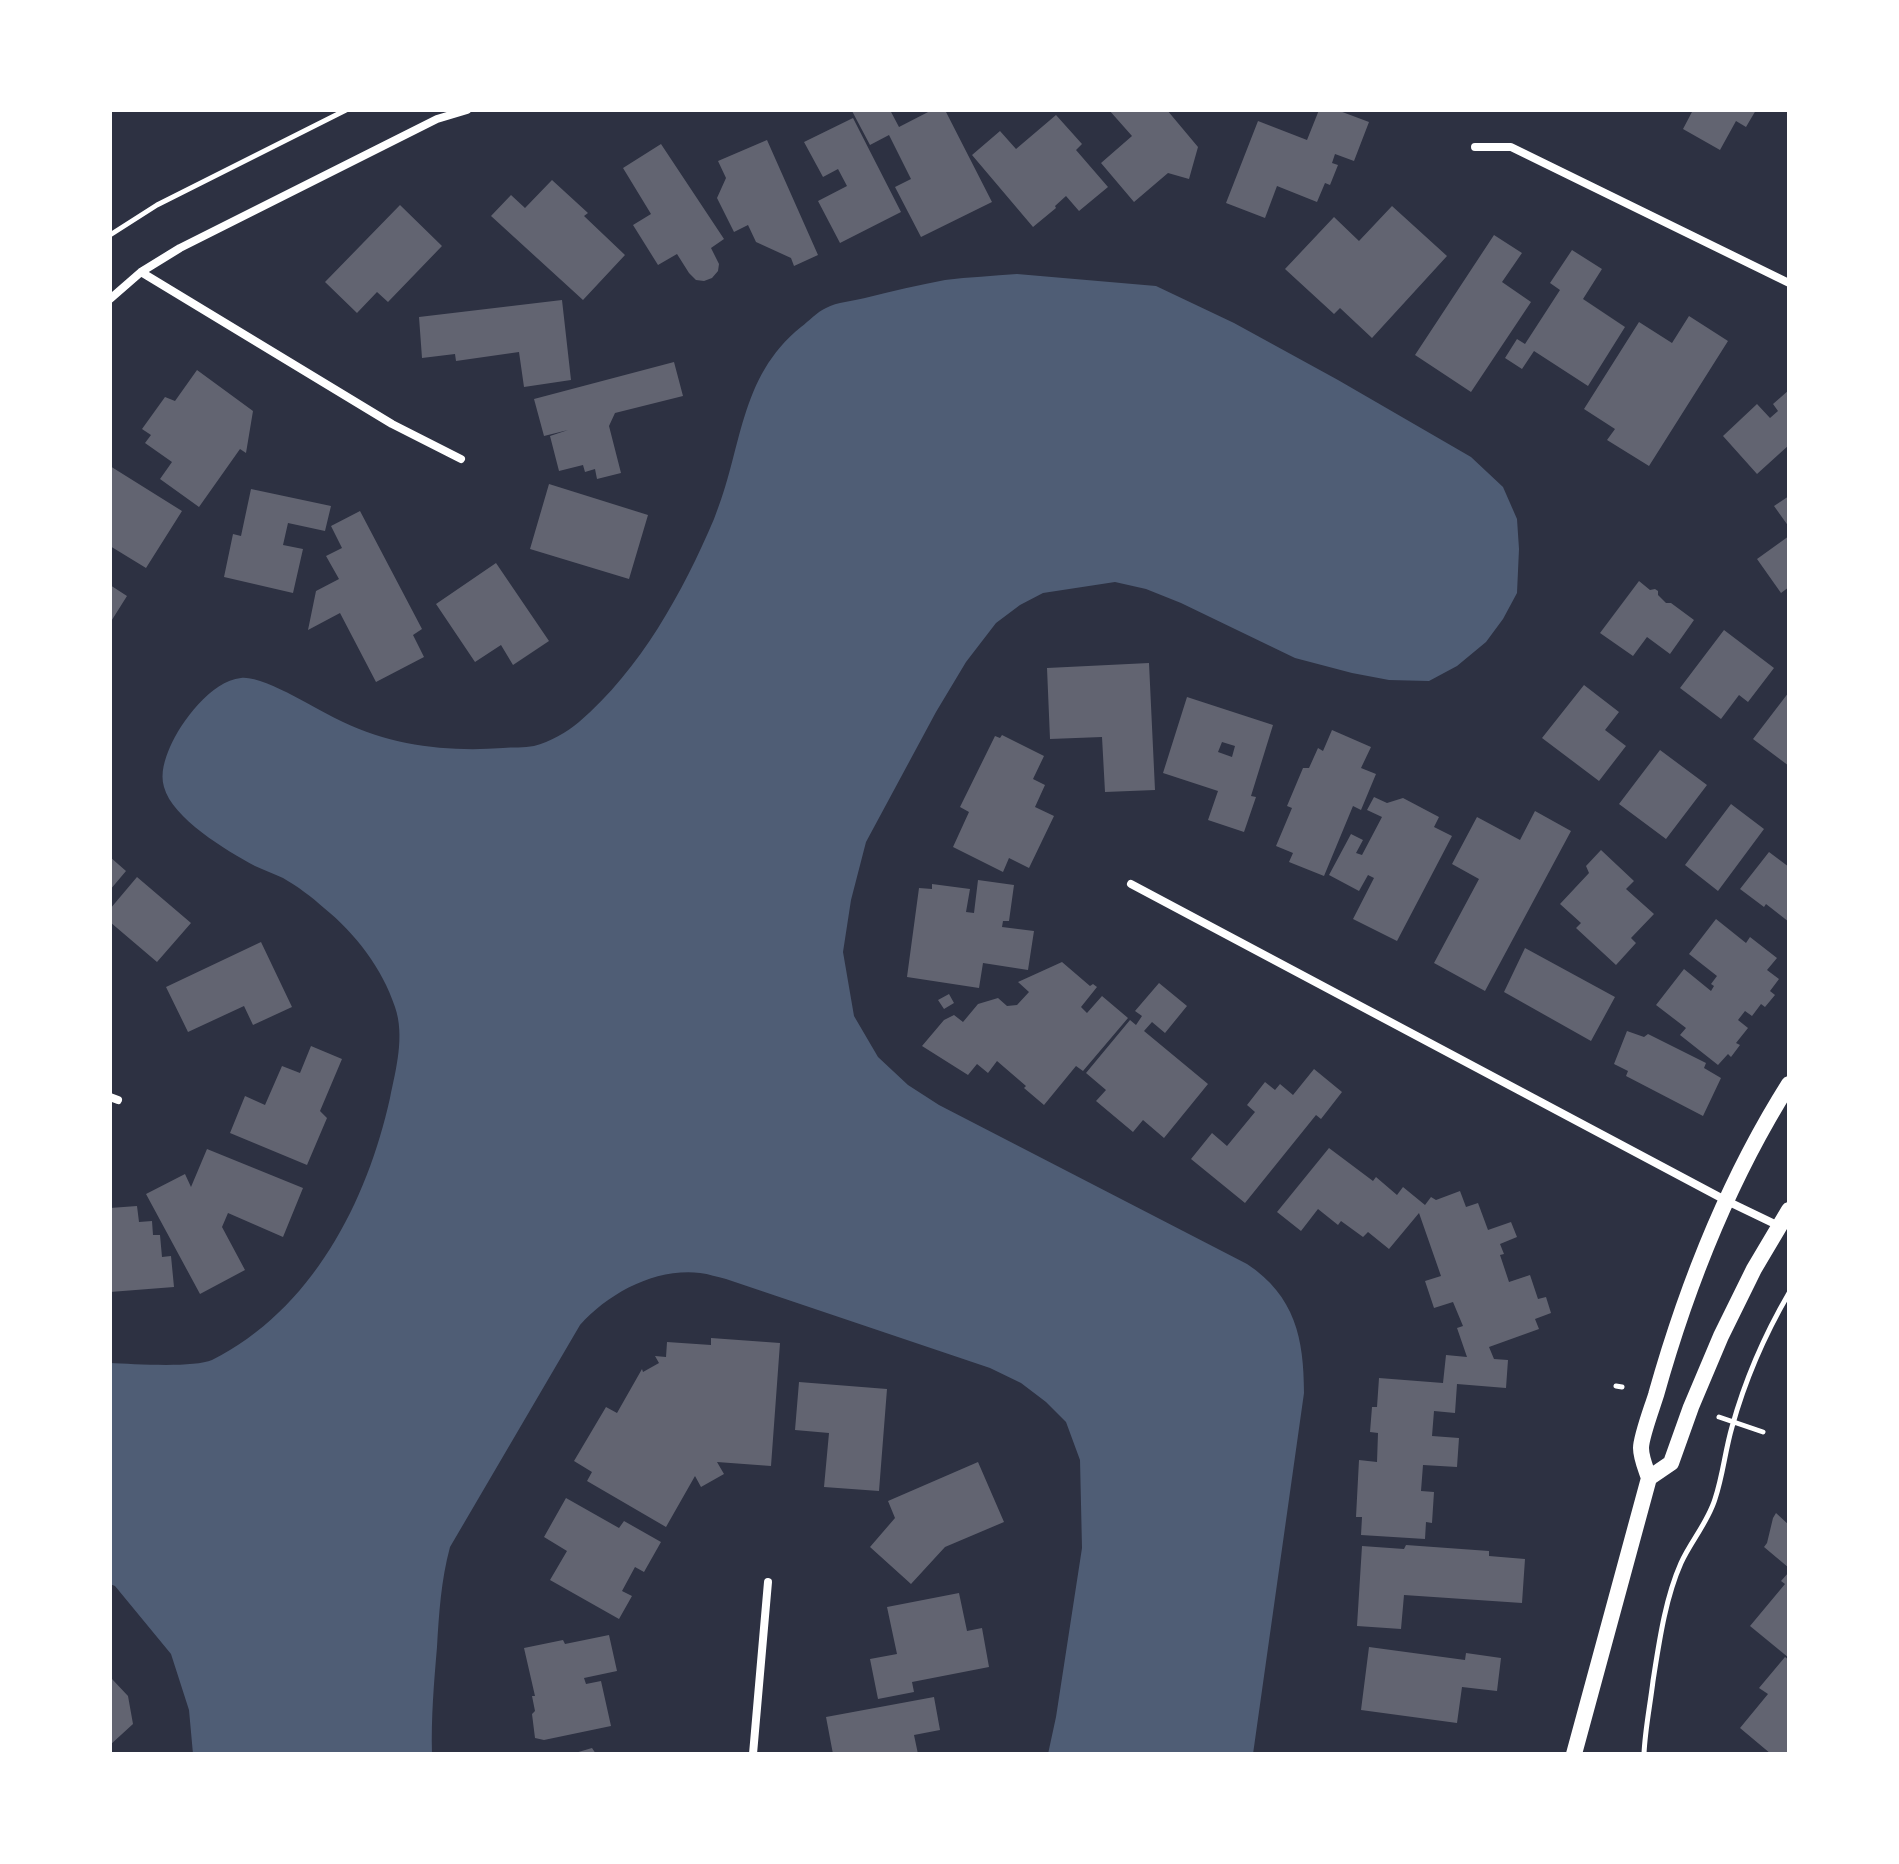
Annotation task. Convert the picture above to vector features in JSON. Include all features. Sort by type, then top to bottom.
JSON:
[{"type":"main road","points":[[1574,1754],[1649,1478],[1641,1448],[1661,1374],[1691,1288],[1727,1201],[1789,1084]]},
{"type":"main road","points":[[1649,1478],[1671,1463],[1721,1336],[1754,1269],[1789,1210]]},
{"type":"street","points":[[110,299],[141,272],[180,248],[437,119],[467,110]]},
{"type":"street","points":[[1475,147],[1511,147],[1789,283]]},
{"type":"street","points":[[141,272],[392,424],[461,459]]},
{"type":"street","points":[[1131,884],[1779,1226]]},
{"type":"street","points":[[753,1754],[768,1582]]},
{"type":"path","points":[[110,235],[157,205],[346,110]]},
{"type":"path","points":[[1644,1754],[1661,1629],[1681,1563],[1715,1501],[1734,1421],[1756,1358],[1789,1293]]},
{"type":"path","points":[[1719,1417],[1763,1432]]},
{"type":"water","points":[[1017,274],[1156,286],[1234,323],[1471,457],[1503,487],[1517,519],[1517,593],[1503,619],[1486,642],[1457,666],[1429,681],[1389,680],[1295,658],[1181,603],[1146,589],[1115,582],[1043,593],[1020,605],[996,623],[966,662],[936,712],[866,842],[851,900],[843,952],[854,1016],[878,1057],[908,1085],[939,1105],[1247,1264],[1276,1290],[1294,1320],[1302,1354],[1304,1393],[1253,1754],[1048,1754],[1082,1548],[1080,1460],[1066,1422],[1046,1402],[1021,1383],[990,1368],[726,1279],[683,1272],[634,1285],[605,1303],[580,1325],[450,1547],[440,1610],[432,1754],[193,1754],[189,1710],[171,1654],[115,1586],[110,1584],[110,1363],[178,1365],[212,1360],[247,1339],[279,1313],[306,1283],[330,1249],[367,1176],[390,1098],[399,1029],[395,1007],[383,979],[347,929],[299,888],[230,852],[202,832],[169,799],[163,777],[165,761],[175,737],[189,715],[208,695],[241,678],[263,682],[362,730],[422,746],[483,749],[534,746],[558,736],[579,722],[621,679],[674,602],[714,519],[753,392],[780,347],[816,314],[835,304],[945,280]]},
{"type":"building","points":[[853,110],[890,110],[899,127],[932,110],[945,110],[992,202],[921,237],[895,187],[911,179],[889,135],[870,145]]},
{"type":"building","points":[[1109,110],[1167,110],[1198,147],[1189,179],[1168,173],[1134,202],[1101,163],[1132,136]]},
{"type":"building","points":[[1319,110],[1337,110],[1369,122],[1354,161],[1335,154],[1332,163],[1338,165],[1330,185],[1325,183],[1317,202],[1277,186],[1265,218],[1226,203],[1258,121],[1307,140]]},
{"type":"building","points":[[1693,110],[1756,110],[1746,127],[1736,121],[1720,150],[1683,129]]},
{"type":"building","points":[[1056,115],[1082,144],[1076,150],[1108,187],[1079,211],[1066,196],[1033,227],[972,155],[1000,131],[1016,149]]},
{"type":"building","points":[[853,118],[901,212],[840,243],[818,201],[847,186],[838,169],[823,177],[804,142]]},
{"type":"building","points":[[767,140],[818,255],[794,266],[791,258],[756,242],[748,225],[734,232],[717,198],[726,178],[718,161]]},
{"type":"building","points":[[661,144],[724,239],[711,248],[719,264],[718,271],[704,281],[696,280],[689,273],[677,254],[658,265],[633,225],[651,214],[623,168]]},
{"type":"building","points":[[552,180],[588,213],[584,216],[625,255],[583,300],[491,216],[511,195],[525,208]]},
{"type":"building","points":[[400,205],[442,246],[388,302],[377,292],[357,313],[325,282]]},
{"type":"building","points":[[1392,206],[1447,256],[1372,338],[1340,308],[1334,314],[1285,269],[1334,217],[1359,241]]},
{"type":"building","points":[[1494,235],[1522,253],[1502,282],[1531,302],[1471,392],[1415,355]]},
{"type":"building","points":[[1572,250],[1602,269],[1583,299],[1625,327],[1588,386],[1534,351],[1522,369],[1505,358],[1517,339],[1525,344],[1560,290],[1550,283]]},
{"type":"building","points":[[562,300],[571,380],[524,387],[519,352],[456,361],[455,354],[422,358],[419,317]]},
{"type":"building","points":[[1689,316],[1728,341],[1649,466],[1607,440],[1615,429],[1584,409],[1639,322],[1672,343]]},
{"type":"building","points":[[674,362],[683,396],[615,413],[609,426],[621,473],[597,479],[595,469],[585,472],[583,465],[559,471],[550,436],[568,430],[544,436],[534,399]]},
{"type":"building","points":[[197,370],[253,411],[246,453],[240,449],[199,507],[160,479],[172,462],[145,443],[151,435],[142,429],[165,397],[175,401]]},
{"type":"building","points":[[1789,390],[1789,445],[1757,474],[1723,436],[1757,404],[1770,418],[1778,411],[1773,404]]},
{"type":"building","points":[[110,466],[182,511],[146,568],[110,546]]},
{"type":"building","points":[[549,484],[648,515],[629,579],[530,549]]},
{"type":"building","points":[[251,489],[331,506],[325,531],[288,523],[283,545],[303,549],[293,593],[224,577],[233,534],[241,536]]},
{"type":"building","points":[[1789,496],[1789,527],[1774,506]]},
{"type":"building","points":[[360,511],[422,629],[413,635],[424,657],[376,682],[340,613],[308,630],[316,591],[339,579],[326,556],[342,548],[331,526]]},
{"type":"building","points":[[1789,536],[1789,587],[1781,593],[1757,559]]},
{"type":"building","points":[[496,563],[549,641],[513,665],[501,645],[475,662],[436,604]]},
{"type":"building","points":[[1639,581],[1650,590],[1658,591],[1666,603],[1671,603],[1694,620],[1670,654],[1647,637],[1633,656],[1600,633]]},
{"type":"building","points":[[110,585],[127,596],[110,623]]},
{"type":"building","points":[[1724,630],[1774,668],[1748,702],[1739,695],[1721,719],[1680,688]]},
{"type":"building","points":[[1149,663],[1155,790],[1105,792],[1102,737],[1050,739],[1047,668]]},
{"type":"building","points":[[1584,685],[1619,712],[1605,730],[1626,746],[1599,781],[1542,738]]},
{"type":"building","points":[[1789,692],[1789,766],[1753,739]]},
{"type":"building","points":[[1187,697],[1273,725],[1251,796],[1256,797],[1244,832],[1208,820],[1218,791],[1163,773]],"holes":[[[1222,742],[1235,746],[1232,757],[1218,752]]]},
{"type":"building","points":[[1332,730],[1371,747],[1361,768],[1376,774],[1361,810],[1353,806],[1324,876],[1289,862],[1293,853],[1276,846],[1292,808],[1287,806],[1303,768],[1309,768],[1318,748],[1323,751]]},
{"type":"building","points":[[1002,735],[1044,756],[1033,779],[1045,785],[1035,807],[1054,816],[1029,868],[1009,858],[1003,872],[953,847],[969,812],[960,807],[995,736],[1000,738]]},
{"type":"building","points":[[1660,750],[1707,785],[1666,839],[1619,804]]},
{"type":"building","points":[[1374,797],[1387,803],[1403,798],[1439,817],[1434,827],[1452,836],[1397,941],[1353,919],[1374,878],[1368,875],[1359,891],[1329,875],[1351,834],[1363,840],[1356,853],[1362,855],[1382,817],[1367,810]]},
{"type":"building","points":[[1731,804],[1764,829],[1718,891],[1685,865]]},
{"type":"building","points":[[1535,811],[1571,831],[1485,991],[1434,963],[1479,879],[1452,864],[1477,817],[1520,840]]},
{"type":"building","points":[[1601,850],[1634,881],[1626,889],[1654,914],[1631,938],[1636,943],[1616,965],[1576,928],[1581,923],[1560,904],[1589,873],[1586,866]]},
{"type":"building","points":[[1769,852],[1789,867],[1789,922],[1740,889]]},
{"type":"building","points":[[110,857],[126,871],[110,890]]},
{"type":"building","points":[[137,877],[191,923],[157,962],[110,922],[110,909]]},
{"type":"building","points":[[978,880],[1014,885],[1009,921],[1003,921],[1002,927],[1034,931],[1028,970],[983,963],[979,988],[907,977],[919,888],[932,889],[932,884],[970,889],[966,912],[974,913]]},
{"type":"building","points":[[1716,919],[1746,943],[1750,937],[1777,958],[1767,970],[1779,979],[1770,991],[1775,995],[1765,1007],[1761,1004],[1752,1016],[1745,1011],[1738,1020],[1748,1028],[1736,1043],[1740,1045],[1731,1057],[1728,1054],[1718,1065],[1680,1035],[1686,1028],[1656,1005],[1684,969],[1711,991],[1714,986],[1711,984],[1717,976],[1689,954]]},
{"type":"building","points":[[261,942],[292,1007],[253,1025],[244,1006],[188,1032],[166,987]]},
{"type":"building","points":[[1525,948],[1615,997],[1591,1041],[1504,992]]},
{"type":"building","points":[[1062,962],[1090,986],[1093,984],[1097,987],[1081,1007],[1087,1013],[1102,996],[1128,1018],[1083,1071],[1076,1066],[1044,1105],[997,1061],[988,1073],[977,1064],[968,1075],[922,1046],[944,1020],[954,1015],[963,1022],[978,1004],[998,998],[1007,1006],[1017,1005],[1029,992],[1018,982]]},
{"type":"building","points":[[1159,983],[1187,1006],[1165,1033],[1152,1022],[1144,1031],[1208,1084],[1164,1138],[1143,1120],[1133,1132],[1096,1101],[1106,1090],[1086,1073],[1130,1020],[1136,1025],[1142,1016],[1135,1011]]},
{"type":"building","points":[[949,994],[954,1003],[944,1009],[938,1000]]},
{"type":"building","points":[[1627,1031],[1644,1037],[1648,1034],[1706,1063],[1704,1068],[1721,1078],[1703,1116],[1626,1076],[1628,1071],[1614,1064]]},
{"type":"building","points":[[311,1046],[342,1059],[320,1111],[327,1118],[307,1165],[230,1133],[245,1096],[265,1105],[282,1066],[300,1073]]},
{"type":"building","points":[[1314,1069],[1342,1092],[1321,1119],[1316,1115],[1245,1203],[1191,1159],[1212,1133],[1227,1146],[1255,1112],[1247,1105],[1265,1082],[1275,1090],[1280,1084],[1293,1095]]},
{"type":"building","points":[[1329,1148],[1373,1181],[1376,1177],[1397,1195],[1403,1187],[1425,1205],[1431,1197],[1436,1200],[1460,1191],[1466,1207],[1478,1203],[1488,1230],[1511,1222],[1517,1237],[1500,1244],[1504,1254],[1500,1255],[1509,1282],[1530,1275],[1538,1299],[1546,1297],[1551,1313],[1535,1319],[1539,1329],[1489,1347],[1494,1359],[1508,1360],[1506,1388],[1457,1384],[1455,1413],[1434,1411],[1432,1436],[1459,1438],[1457,1467],[1423,1465],[1421,1491],[1434,1492],[1432,1523],[1426,1522],[1425,1539],[1361,1535],[1362,1517],[1356,1517],[1359,1460],[1377,1462],[1378,1433],[1370,1432],[1372,1407],[1377,1407],[1379,1378],[1443,1383],[1446,1355],[1467,1357],[1457,1328],[1463,1326],[1453,1302],[1434,1308],[1425,1281],[1441,1276],[1419,1213],[1389,1249],[1368,1232],[1363,1237],[1341,1221],[1338,1225],[1318,1209],[1301,1231],[1277,1212]]},
{"type":"building","points":[[207,1149],[303,1188],[283,1237],[228,1213],[222,1227],[245,1270],[200,1294],[146,1194],[185,1174],[191,1187]]},
{"type":"building","points":[[137,1206],[139,1222],[152,1221],[153,1235],[160,1235],[162,1257],[171,1256],[174,1287],[110,1292],[110,1208]]},
{"type":"building","points":[[711,1338],[780,1343],[771,1466],[717,1462],[724,1474],[701,1487],[695,1476],[666,1527],[587,1481],[592,1472],[574,1461],[606,1407],[617,1413],[642,1369],[643,1372],[659,1363],[655,1356],[666,1357],[667,1342],[711,1345]]},
{"type":"building","points":[[799,1382],[887,1389],[879,1491],[824,1487],[829,1433],[795,1430]]},
{"type":"building","points":[[978,1462],[1004,1522],[945,1547],[911,1584],[870,1547],[895,1518],[888,1501]]},
{"type":"building","points":[[566,1498],[619,1528],[624,1521],[661,1542],[644,1572],[635,1567],[622,1591],[632,1596],[619,1619],[550,1580],[567,1551],[544,1537]]},
{"type":"building","points":[[1776,1513],[1789,1525],[1789,1568],[1764,1547]]},
{"type":"building","points":[[1406,1545],[1489,1551],[1489,1556],[1525,1559],[1522,1603],[1404,1595],[1401,1629],[1357,1626],[1362,1546],[1404,1549]]},
{"type":"building","points":[[1789,1572],[1789,1658],[1750,1626],[1785,1584],[1781,1581]]},
{"type":"building","points":[[959,1593],[967,1631],[982,1628],[989,1667],[912,1682],[914,1692],[878,1699],[870,1659],[897,1654],[887,1607]]},
{"type":"building","points":[[609,1635],[617,1671],[584,1678],[586,1684],[601,1681],[611,1726],[544,1740],[535,1738],[532,1696],[535,1696],[524,1648]]},
{"type":"building","points":[[1369,1647],[1465,1660],[1466,1653],[1501,1658],[1497,1691],[1462,1687],[1457,1723],[1361,1710]]},
{"type":"building","points":[[1785,1657],[1789,1660],[1789,1754],[1771,1754],[1740,1728],[1768,1694],[1759,1688]]},
{"type":"building","points":[[110,1680],[128,1696],[133,1724],[110,1745]]},
{"type":"building","points":[[934,1697],[940,1730],[914,1735],[918,1754],[833,1754],[826,1717]]},
{"type":"building","points":[[592,1748],[596,1754],[575,1753]]}]
